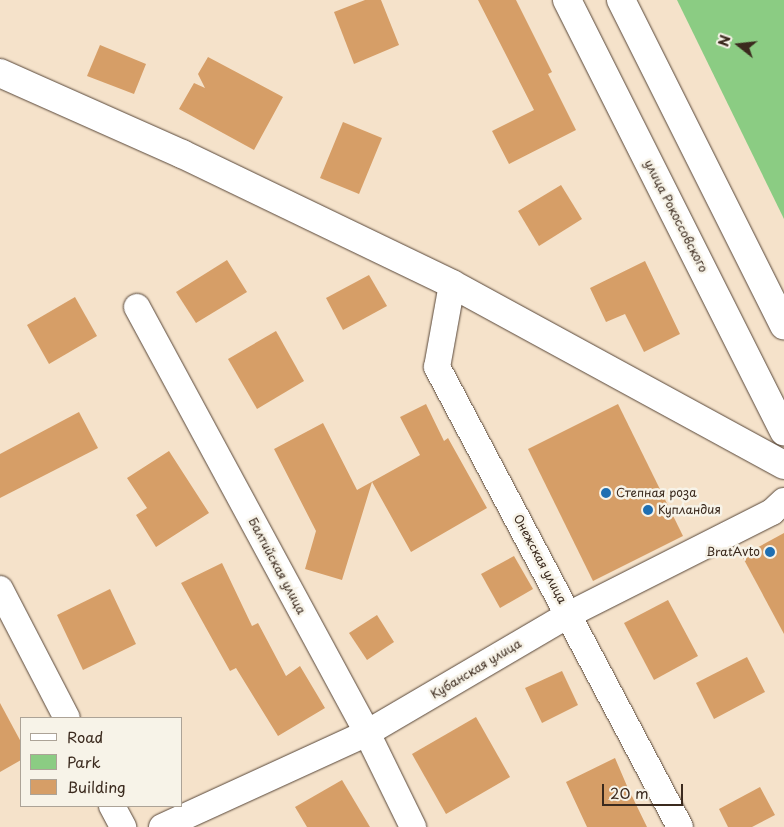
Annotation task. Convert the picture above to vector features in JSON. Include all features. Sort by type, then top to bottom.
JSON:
[{"type":"main road","name":"улица Рокоссовского","points":[[567,0],[784,431]]},
{"type":"main road","points":[[622,0],[784,325]]},
{"type":"main road","points":[[0,73],[182,154],[452,284],[784,465]]},
{"type":"street","name":"Онежская улица","points":[[452,284],[437,367],[570,614],[680,827]]},
{"type":"street","name":"Балтийская улица","points":[[137,307],[367,733],[413,827]]},
{"type":"street","name":"Кубанская улица","points":[[162,827],[367,733],[570,614],[772,512],[784,501]]},
{"type":"street","points":[[0,588],[66,717]]},
{"type":"street","points":[[113,807],[123,827]]},
{"type":"green space","points":[[677,0],[784,0],[784,219]]},
{"type":"building","points":[[365,0],[381,0],[399,45],[354,64],[334,12]]},
{"type":"building","points":[[478,0],[516,0],[552,72],[548,74],[576,130],[509,164],[492,131],[534,110]]},
{"type":"building","points":[[100,45],[146,64],[134,94],[87,76]]},
{"type":"building","points":[[208,57],[283,97],[254,150],[179,109],[194,83],[205,88],[198,74]]},
{"type":"building","points":[[343,122],[382,138],[359,194],[320,178]]},
{"type":"building","points":[[561,185],[582,219],[539,246],[518,211]]},
{"type":"building","points":[[227,260],[247,292],[196,323],[176,292]]},
{"type":"building","points":[[645,261],[680,334],[644,352],[625,314],[606,322],[590,288]]},
{"type":"building","points":[[369,275],[387,306],[343,330],[326,298]]},
{"type":"building","points":[[75,297],[97,336],[49,364],[27,325]]},
{"type":"building","points":[[276,331],[304,381],[257,409],[228,359]]},
{"type":"building","points":[[426,404],[444,441],[448,438],[487,508],[411,552],[372,482],[342,580],[305,569],[316,531],[274,449],[323,423],[357,490],[420,455],[400,417]]},
{"type":"building","name":"Степная роза","points":[[618,404],[683,536],[593,581],[528,449]]},
{"type":"building","points":[[79,412],[98,448],[0,498],[0,454]]},
{"type":"building","points":[[169,451],[209,513],[156,547],[136,515],[147,508],[127,478]]},
{"type":"building","points":[[784,533],[784,634],[742,556]]},
{"type":"building","points":[[514,556],[533,589],[500,608],[481,574]]},
{"type":"building","points":[[222,563],[252,626],[258,623],[286,676],[300,666],[325,708],[278,736],[236,668],[230,671],[181,583]]},
{"type":"building","points":[[110,589],[136,644],[83,670],[57,615]]},
{"type":"building","points":[[668,600],[698,656],[654,680],[624,623]]},
{"type":"building","points":[[377,615],[394,642],[367,660],[349,633]]},
{"type":"building","points":[[747,657],[765,692],[714,719],[696,683]]},
{"type":"building","points":[[562,671],[578,705],[542,723],[525,688]]},
{"type":"building","points":[[0,703],[20,740],[20,761],[0,772]]},
{"type":"building","points":[[476,717],[510,777],[446,814],[412,754]]},
{"type":"building","points":[[615,758],[647,827],[587,827],[566,782]]},
{"type":"building","points":[[342,780],[370,827],[307,827],[295,807]]},
{"type":"building","points":[[760,787],[775,815],[752,827],[728,827],[719,809]]},
{"type":"place","name":"Степная роза","points":[[606,493]]},
{"type":"place","name":"Купландия","points":[[648,510]]},
{"type":"place","name":"BratAvto","points":[[770,552]]}]
